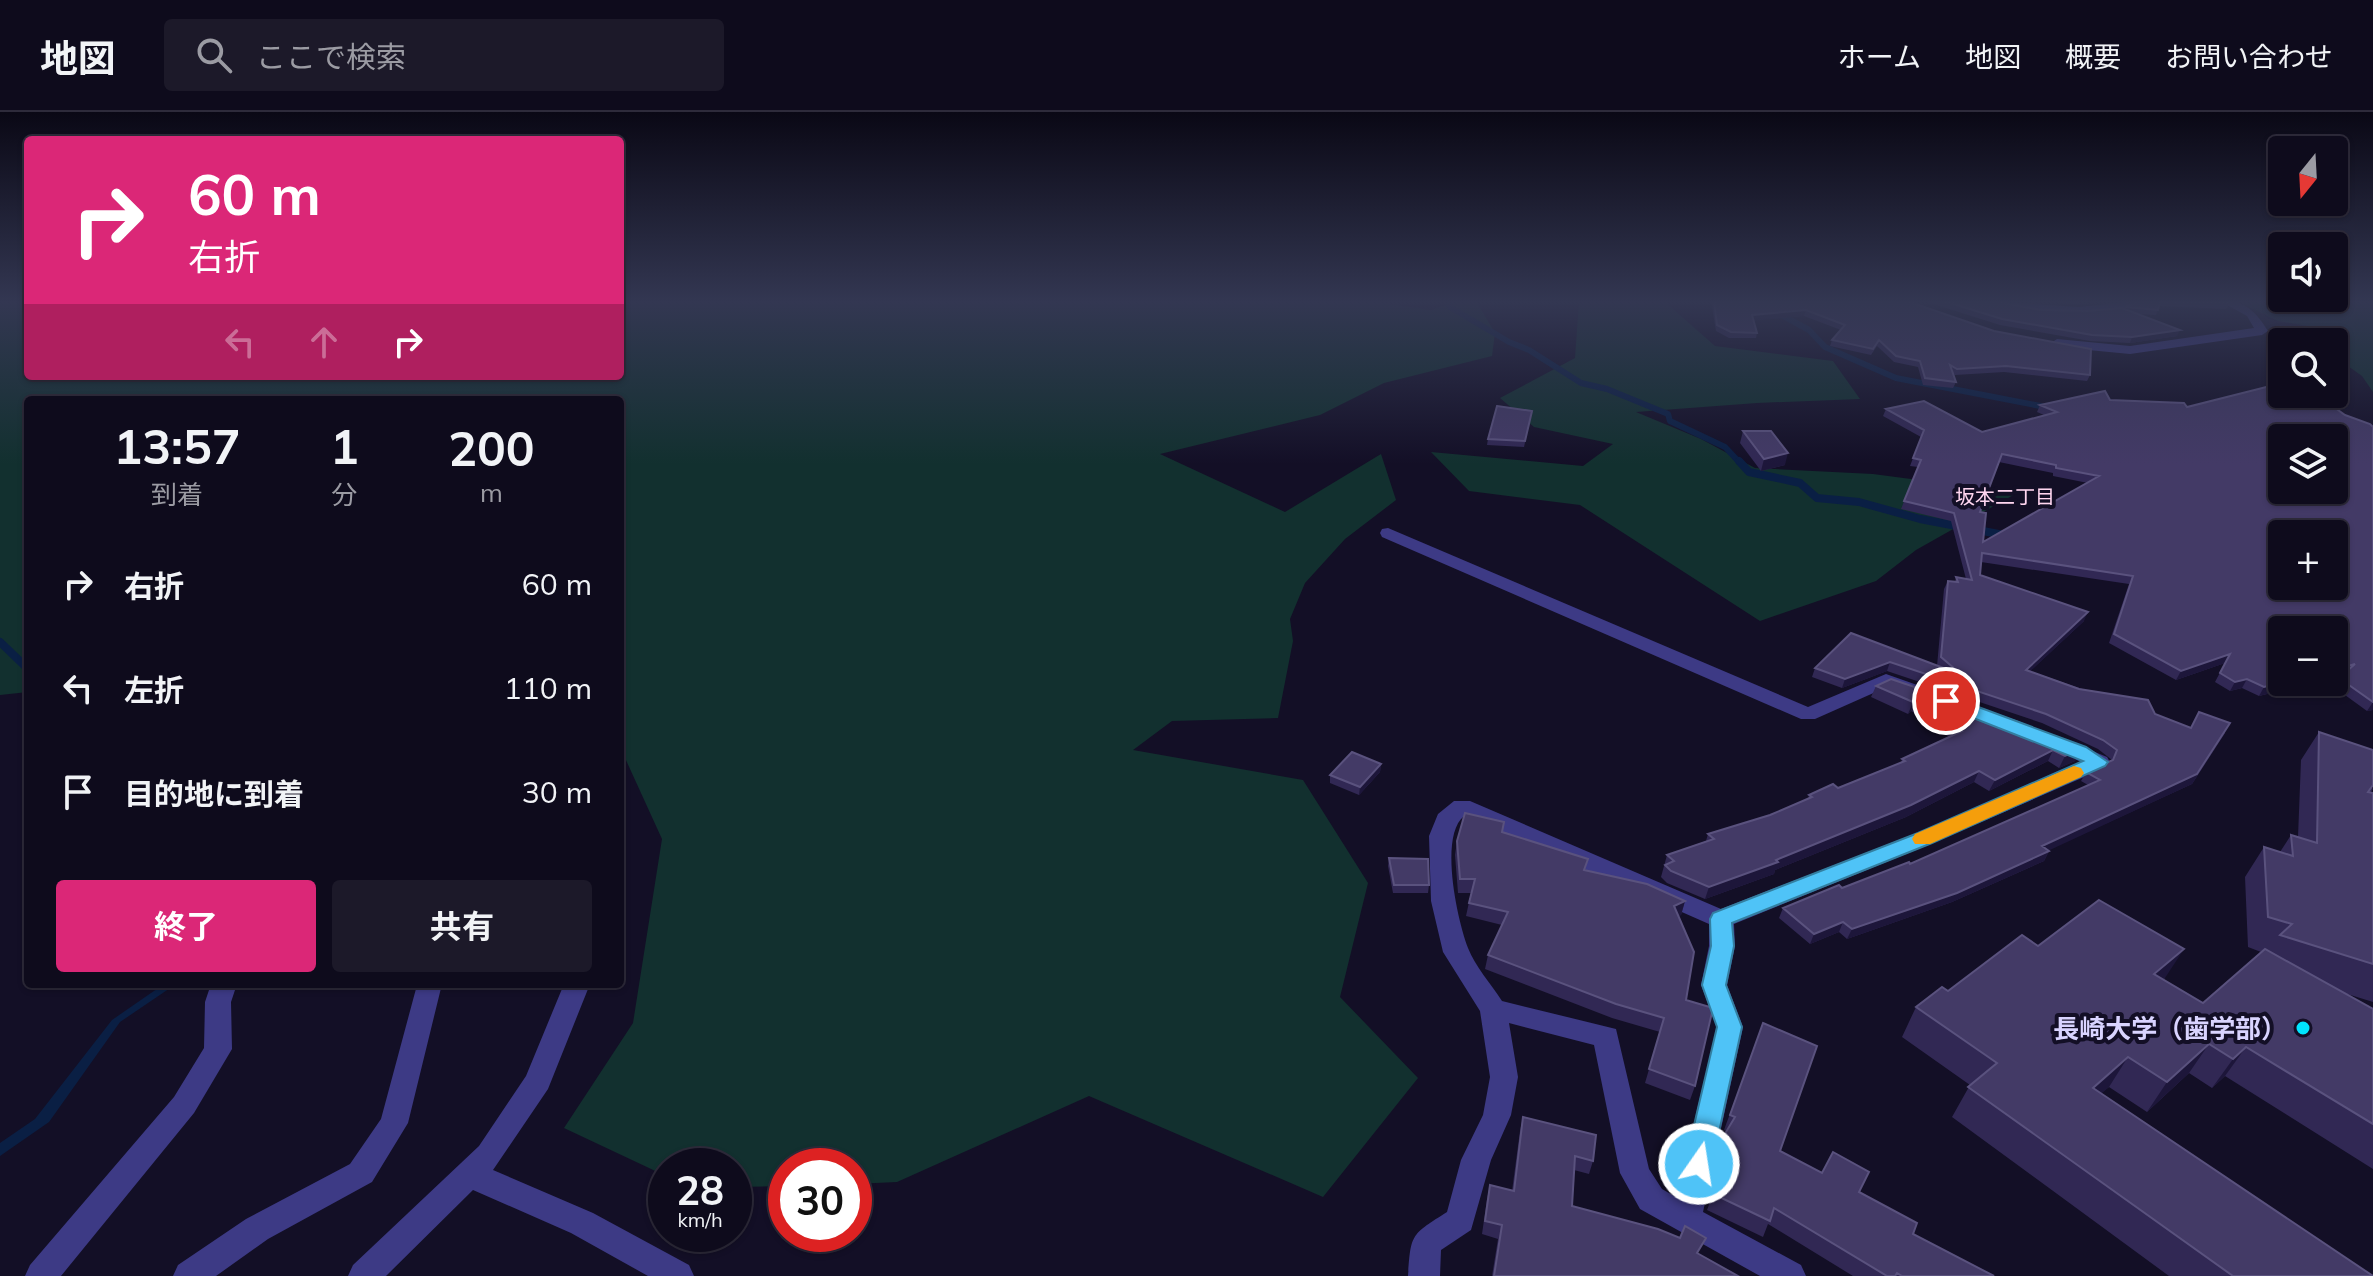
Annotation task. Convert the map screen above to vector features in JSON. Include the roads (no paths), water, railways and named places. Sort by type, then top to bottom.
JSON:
[{"type":"street","points":[[1388,533],[1808,715],[1886,680],[1931,696]]},
{"type":"street","points":[[1424,1276],[1426,1243],[1460,1220],[1476,1160],[1497,1115],[1504,1077],[1493,1009],[1456,952],[1443,901],[1439,872],[1440,836],[1446,819],[1462,806],[1721,919],[1925,838],[2099,762],[2035,734]]},
{"type":"street","points":[[1686,1219],[1730,1027],[1714,985],[1722,946],[1721,919]]},
{"type":"street","points":[[41,1276],[184,1105],[218,1049],[218,1002],[223,988]]},
{"type":"street","points":[[189,1276],[257,1229],[361,1173],[394,1123],[429,988]]},
{"type":"street","points":[[364,1276],[489,1155],[538,1081],[575,988]]},
{"type":"street","points":[[1493,1009],[1606,1037],[1635,1173],[1651,1199],[1790,1276]]},
{"type":"street","points":[[469,1174],[582,1223],[678,1276]]},
{"type":"water","points":[[158,988],[170,988],[120,1022],[49,1122],[0,1156],[0,1143],[35,1119],[112,1020]]},
{"type":"waterway","points":[[1537,355],[1581,383],[1607,389],[1668,414],[1670,421],[1725,447],[1740,463]]},
{"type":"waterway","points":[[1844,355],[1896,378],[2051,408]]},
{"type":"waterway","points":[[1739,461],[1749,472],[1800,483],[1817,498],[1859,502],[1920,519],[2009,536]]},
{"type":"waterway","points":[[0,642],[24,665]]},
{"type":"place","name":"長崎大学（歯学部）","points":[[2303,1028]]},
{"type":"district","name":"坂本二丁目","points":[[2005,496]]}]
